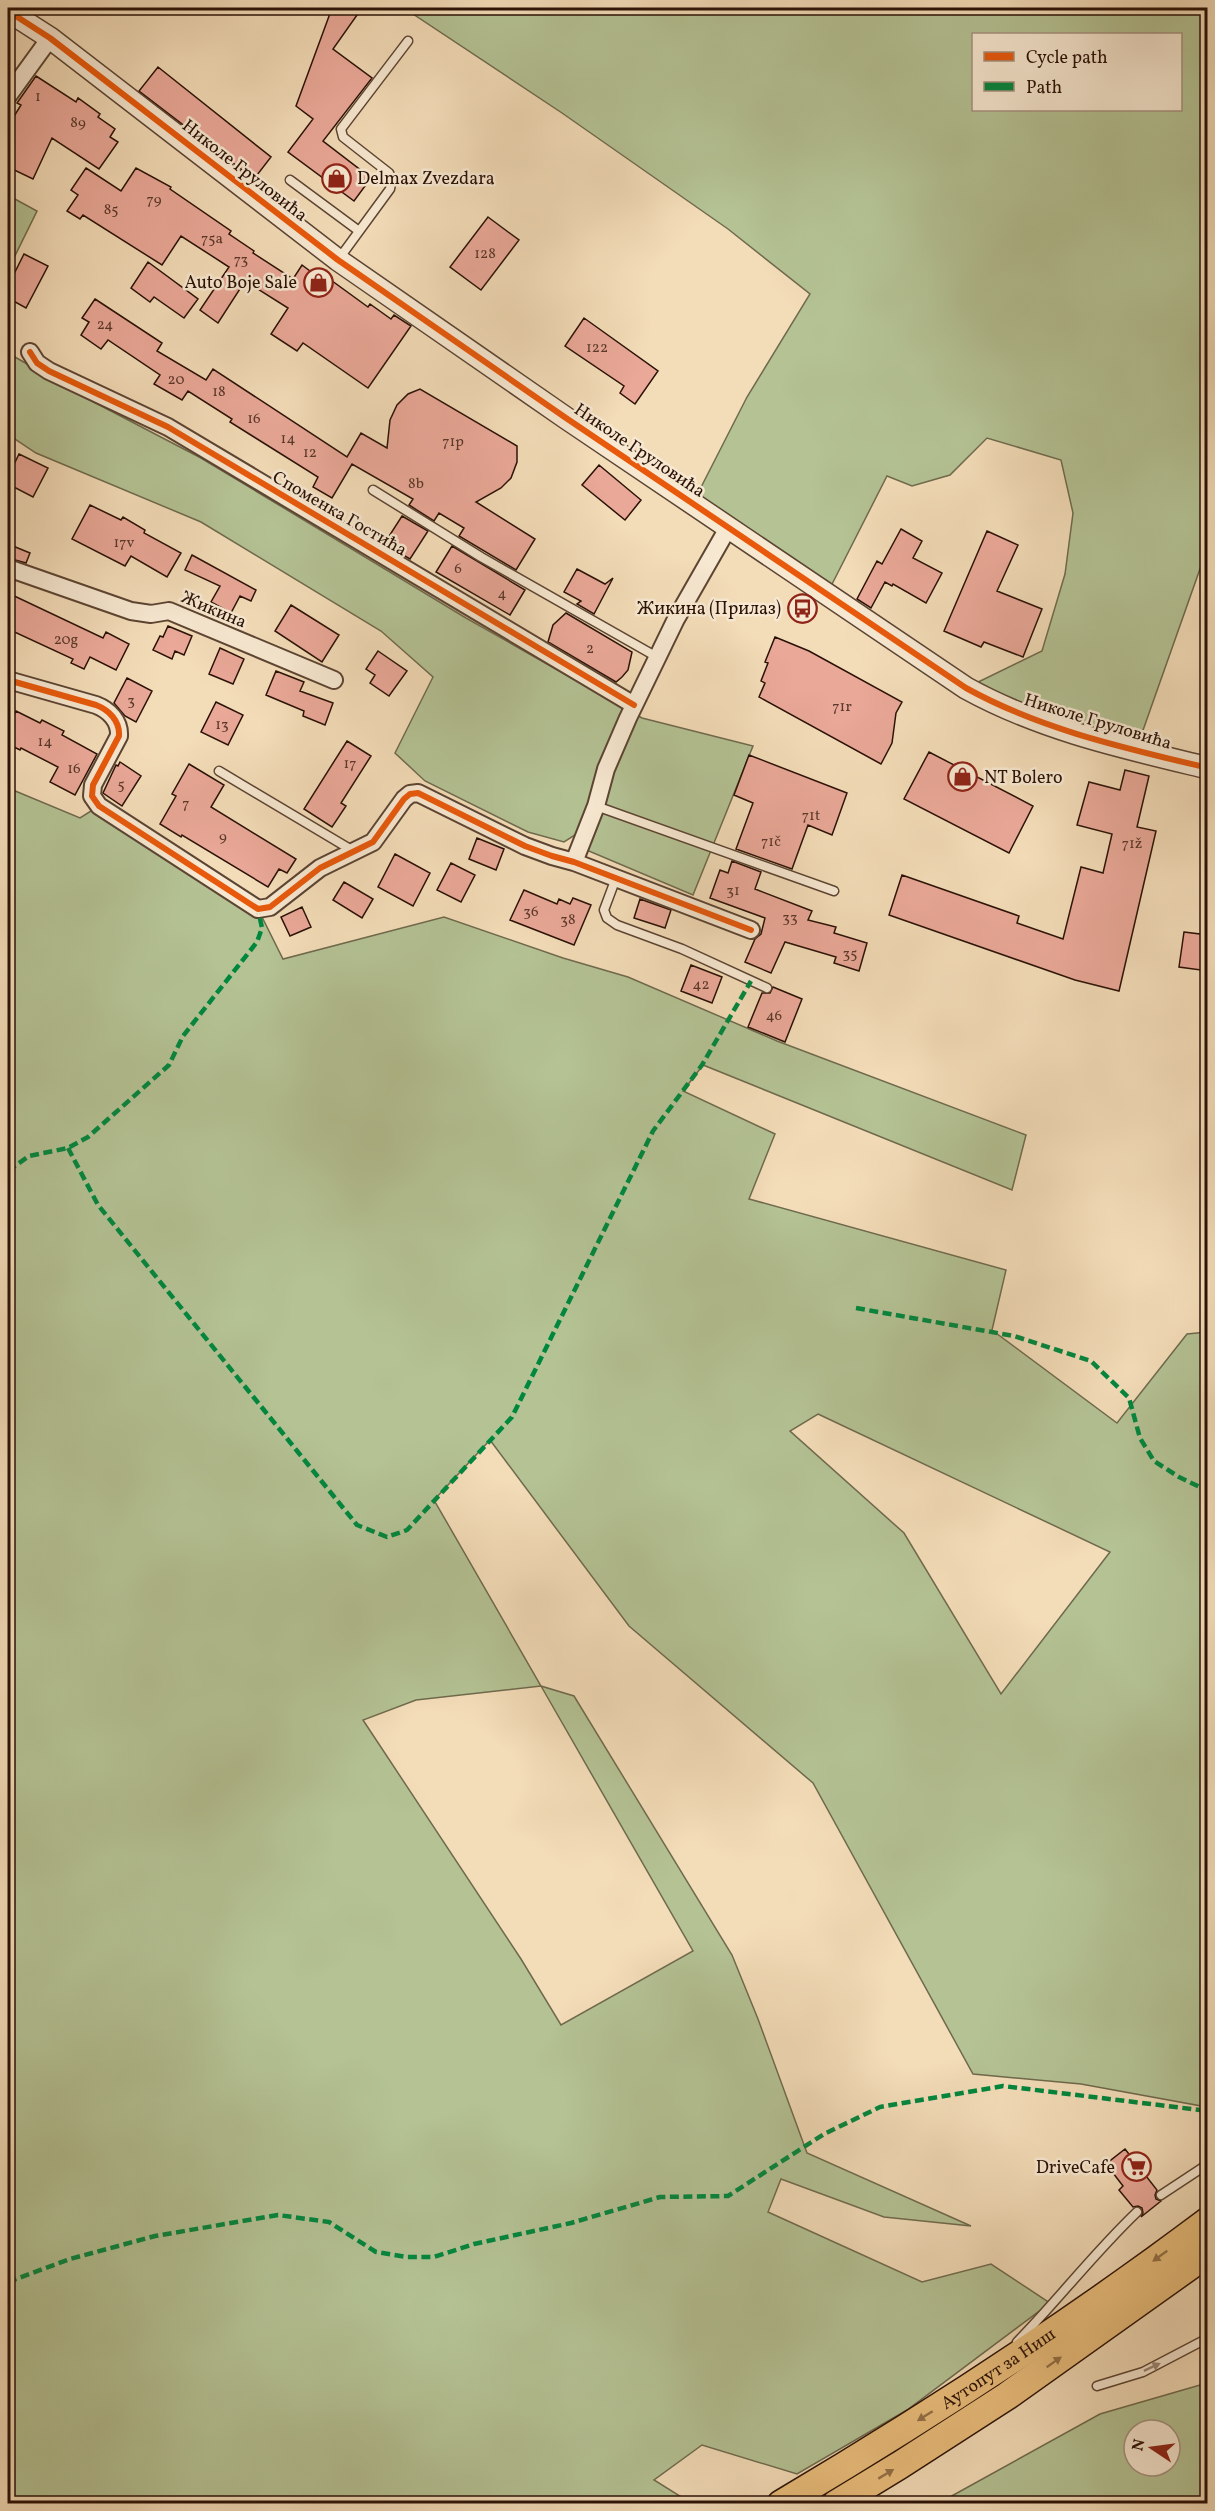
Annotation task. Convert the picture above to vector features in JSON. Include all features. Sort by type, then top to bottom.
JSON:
[{"type":"highway","name":"Аутопут за Ниш","points":[[781,2504],[975,2385],[1087,2310],[1208,2221]]},
{"type":"highway","name":"Аутопут за Ниш","points":[[836,2504],[1007,2396],[1208,2253]]},
{"type":"street","name":"Николе Груловића","points":[[8,11],[50,38],[338,260],[566,418],[966,688],[992,702],[1066,731],[1208,768]]},
{"type":"street","points":[[8,96],[50,38]]},
{"type":"street","name":"Споменка Гостића","points":[[30,352],[37,363],[49,371],[168,427],[634,705]]},
{"type":"street","points":[[574,862],[596,806],[606,769],[634,705],[706,564],[728,528]]},
{"type":"street","name":"Жикина","points":[[8,568],[131,611],[151,614],[169,611],[334,680]]},
{"type":"street","points":[[8,680],[96,705],[109,712],[119,729],[119,736],[93,785],[91,791],[94,801],[122,822],[252,907],[258,909],[270,907],[320,868],[356,852],[377,838],[404,799],[410,794],[418,793],[525,846],[574,862],[751,930]]},
{"type":"lane","points":[[338,260],[390,189],[392,179],[389,173],[342,137],[341,129],[408,41]]},
{"type":"lane","points":[[290,180],[359,231]]},
{"type":"lane","name":"Споменка Гостића","points":[[373,490],[481,557],[657,657]]},
{"type":"lane","points":[[219,771],[356,852]]},
{"type":"lane","points":[[596,806],[834,891]]},
{"type":"lane","points":[[616,878],[604,910],[607,918],[617,925],[682,949],[767,988]]},
{"type":"lane","points":[[1161,2195],[1208,2164]]},
{"type":"lane","points":[[975,2385],[1048,2310],[1098,2251],[1137,2212]]},
{"type":"lane","points":[[1097,2386],[1143,2372],[1208,2338]]},
{"type":"green space","points":[[404,8],[1207,8],[1207,549],[1136,750],[966,688],[1042,651],[1065,574],[1073,513],[1061,460],[987,438],[950,475],[912,486],[887,476],[827,594],[693,503],[747,397],[810,294],[728,229],[562,113]]},
{"type":"green space","points":[[13,198],[37,211],[8,270],[8,205]]},
{"type":"green space","points":[[8,353],[88,399],[201,458],[466,618],[642,718],[753,746],[693,895],[577,846],[578,833],[564,842],[528,832],[425,781],[395,753],[433,677],[381,631],[201,522],[36,453],[9,435],[8,382],[10,369]]},
{"type":"green space","points":[[8,788],[80,818],[99,806],[258,909],[283,959],[444,917],[563,958],[628,977],[777,1041],[1026,1135],[1012,1190],[703,1065],[683,1091],[775,1134],[749,1199],[1006,1270],[992,1330],[1117,1423],[1187,1334],[1207,1332],[1207,2107],[1081,2084],[973,2074],[813,1783],[629,1626],[490,1440],[434,1500],[541,1686],[574,1696],[732,1955],[807,2153],[971,2226],[884,2217],[781,2179],[768,2212],[922,2282],[991,2264],[1050,2303],[907,2410],[797,2474],[702,2445],[654,2480],[691,2503],[8,2503]],"holes":[[[818,1414],[1110,1552],[1001,1694],[904,1533],[790,1431]],[[541,1686],[693,1951],[561,2025],[521,1959],[363,1720],[416,1700]]]},
{"type":"green space","points":[[1207,2383],[1207,2503],[939,2503],[1100,2414]]},
{"type":"building","points":[[332,8],[362,8],[333,49],[372,78],[323,141],[371,178],[354,201],[288,152],[313,119],[296,106]]},
{"type":"building","points":[[158,67],[271,157],[254,179],[139,91]]},
{"type":"building","points":[[36,76],[76,102],[78,98],[100,114],[98,117],[115,129],[110,137],[118,142],[99,169],[52,138],[33,179],[8,167],[8,126],[21,105],[17,103]]},
{"type":"building","points":[[86,168],[121,191],[136,168],[171,187],[170,189],[231,231],[229,234],[254,251],[253,253],[293,279],[302,265],[314,274],[317,270],[368,307],[370,304],[391,319],[394,315],[411,326],[368,388],[303,343],[297,351],[271,334],[288,308],[245,281],[218,323],[200,310],[229,267],[181,236],[162,265],[83,215],[80,219],[67,211],[78,195],[71,190]]},
{"type":"building","points":[[488,217],[519,240],[481,290],[450,267]]},
{"type":"building","points":[[24,254],[48,266],[26,308],[8,298],[8,286]]},
{"type":"building","points":[[148,262],[198,299],[184,318],[154,297],[150,302],[131,288]]},
{"type":"building","points":[[95,299],[162,343],[157,351],[206,380],[213,369],[347,457],[361,433],[387,448],[390,420],[397,405],[408,394],[420,389],[517,446],[517,462],[511,478],[501,488],[476,502],[535,539],[516,570],[459,536],[464,528],[439,513],[434,521],[409,505],[413,499],[352,464],[332,498],[313,487],[318,477],[230,422],[232,419],[188,391],[182,400],[154,384],[160,375],[108,340],[101,349],[81,335],[89,322],[82,318]]},
{"type":"building","points":[[584,318],[658,371],[635,404],[620,393],[624,386],[565,346]]},
{"type":"building","points":[[19,454],[48,468],[33,497],[8,484],[8,477]]},
{"type":"building","points":[[599,465],[641,500],[625,520],[582,485]]},
{"type":"building","points":[[90,505],[121,520],[123,517],[145,530],[144,533],[181,553],[167,577],[131,556],[125,566],[72,539]]},
{"type":"building","points":[[402,516],[428,531],[410,559],[384,544]]},
{"type":"building","points":[[901,529],[922,541],[913,558],[942,573],[926,603],[893,584],[892,586],[885,582],[871,608],[857,599],[877,561],[882,564]]},
{"type":"building","points":[[987,531],[1018,545],[997,591],[1042,609],[1023,657],[984,642],[981,647],[944,631]]},
{"type":"building","points":[[8,544],[30,553],[26,563],[8,558]]},
{"type":"building","points":[[452,546],[525,590],[510,615],[436,572]]},
{"type":"building","points":[[192,555],[256,590],[251,601],[240,596],[231,613],[211,602],[220,586],[185,570]]},
{"type":"building","points":[[577,569],[605,584],[613,578],[594,614],[577,604],[581,601],[564,592]]},
{"type":"building","points":[[8,593],[103,638],[106,632],[129,644],[116,670],[90,657],[84,669],[71,663],[73,659],[8,629]]},
{"type":"building","points":[[291,605],[339,635],[322,662],[275,631]]},
{"type":"building","points":[[566,613],[632,652],[628,670],[616,682],[548,642],[553,625]]},
{"type":"building","points":[[168,626],[192,636],[184,655],[175,651],[172,659],[153,650]]},
{"type":"building","points":[[775,637],[809,651],[902,702],[896,713],[892,743],[881,764],[759,697],[765,683],[761,681],[768,663],[765,662]]},
{"type":"building","points":[[220,648],[244,659],[233,684],[209,674]]},
{"type":"building","points":[[378,651],[407,671],[389,696],[370,683],[375,675],[366,669]]},
{"type":"building","points":[[276,671],[304,682],[300,691],[333,703],[325,725],[303,716],[304,711],[266,695]]},
{"type":"building","points":[[127,678],[152,691],[136,722],[125,716],[114,703]]},
{"type":"building","points":[[216,702],[243,715],[228,745],[201,732]]},
{"type":"building","points":[[16,711],[40,723],[42,720],[64,731],[62,735],[97,754],[75,795],[50,782],[58,767],[8,744],[8,727]]},
{"type":"building","points":[[347,741],[371,756],[341,803],[346,806],[332,827],[304,809]]},
{"type":"building","points":[[929,752],[1033,806],[1009,853],[904,799]]},
{"type":"building","points":[[749,755],[847,793],[832,835],[808,825],[792,869],[736,849],[753,803],[734,795]]},
{"type":"building","points":[[120,762],[141,776],[122,806],[103,793],[116,765],[118,766]]},
{"type":"building","points":[[189,764],[224,785],[211,807],[296,859],[287,873],[279,869],[268,887],[160,824],[176,796],[172,794]]},
{"type":"building","points":[[1125,770],[1149,776],[1137,827],[1156,831],[1119,991],[1075,980],[889,915],[902,875],[1019,916],[1017,923],[1063,939],[1081,867],[1103,873],[1112,834],[1077,825],[1089,782],[1120,790]]},
{"type":"building","points":[[477,838],[504,849],[496,870],[469,859]]},
{"type":"building","points":[[395,854],[430,873],[413,906],[378,887]]},
{"type":"building","points":[[732,861],[761,872],[755,889],[812,911],[808,920],[836,927],[834,933],[867,943],[859,971],[834,963],[836,957],[785,942],[771,973],[745,962],[755,939],[761,934],[765,918],[710,898],[720,870],[728,873]]},
{"type":"building","points":[[451,863],[475,875],[461,902],[437,890]]},
{"type":"building","points":[[344,882],[373,899],[362,918],[333,900]]},
{"type":"building","points":[[524,890],[557,904],[559,899],[570,904],[573,898],[591,905],[574,945],[510,920]]},
{"type":"building","points":[[640,899],[671,910],[665,928],[634,918]]},
{"type":"building","points":[[302,907],[311,927],[290,936],[281,917]]},
{"type":"building","points":[[1184,932],[1208,935],[1208,971],[1179,967]]},
{"type":"building","points":[[691,965],[722,977],[712,1003],[681,991]]},
{"type":"building","points":[[773,987],[802,999],[785,1042],[748,1027],[762,993],[770,993]]},
{"type":"building","points":[[1125,2149],[1157,2190],[1156,2199],[1161,2201],[1141,2217],[1142,2208],[1133,2207],[1119,2190],[1123,2186],[1106,2164]]},
{"type":"marked path","points":[[8,1171],[29,1156],[68,1148],[88,1137],[169,1065],[183,1036],[257,942],[262,928],[258,909]]},
{"type":"marked path","points":[[68,1148],[98,1205],[357,1525],[387,1537],[407,1530],[512,1417],[653,1131],[702,1065],[751,981]]},
{"type":"marked path","points":[[856,1308],[1014,1336],[1091,1361],[1129,1398],[1140,1438],[1154,1461],[1179,1477],[1208,1491]]},
{"type":"marked path","points":[[8,2282],[70,2259],[155,2236],[278,2215],[329,2222],[376,2252],[407,2257],[434,2257],[474,2244],[571,2223],[660,2197],[728,2196],[824,2134],[880,2107],[1003,2086],[1208,2111]]},
{"type":"cycle path","points":[[8,11],[50,38],[338,260],[566,418],[966,688],[1024,715],[1084,736],[1208,768]]},
{"type":"cycle path","points":[[30,352],[37,363],[49,371],[168,427],[634,705]]},
{"type":"cycle path","points":[[8,680],[96,705],[109,713],[116,721],[119,736],[93,785],[92,796],[99,806],[258,909],[270,907],[320,868],[373,842],[404,799],[410,794],[418,793],[525,846],[574,862],[751,930]]},
{"type":"place","name":"Delmax Zvezdara","points":[[336,178]]},
{"type":"place","name":"Auto Boje Sale","points":[[318,282]]},
{"type":"place","name":"Жикина (Прилаз)","points":[[802,608]]},
{"type":"place","name":"NT Bolero","points":[[963,777]]},
{"type":"place","name":"DriveCafe","points":[[1136,2167]]}]
